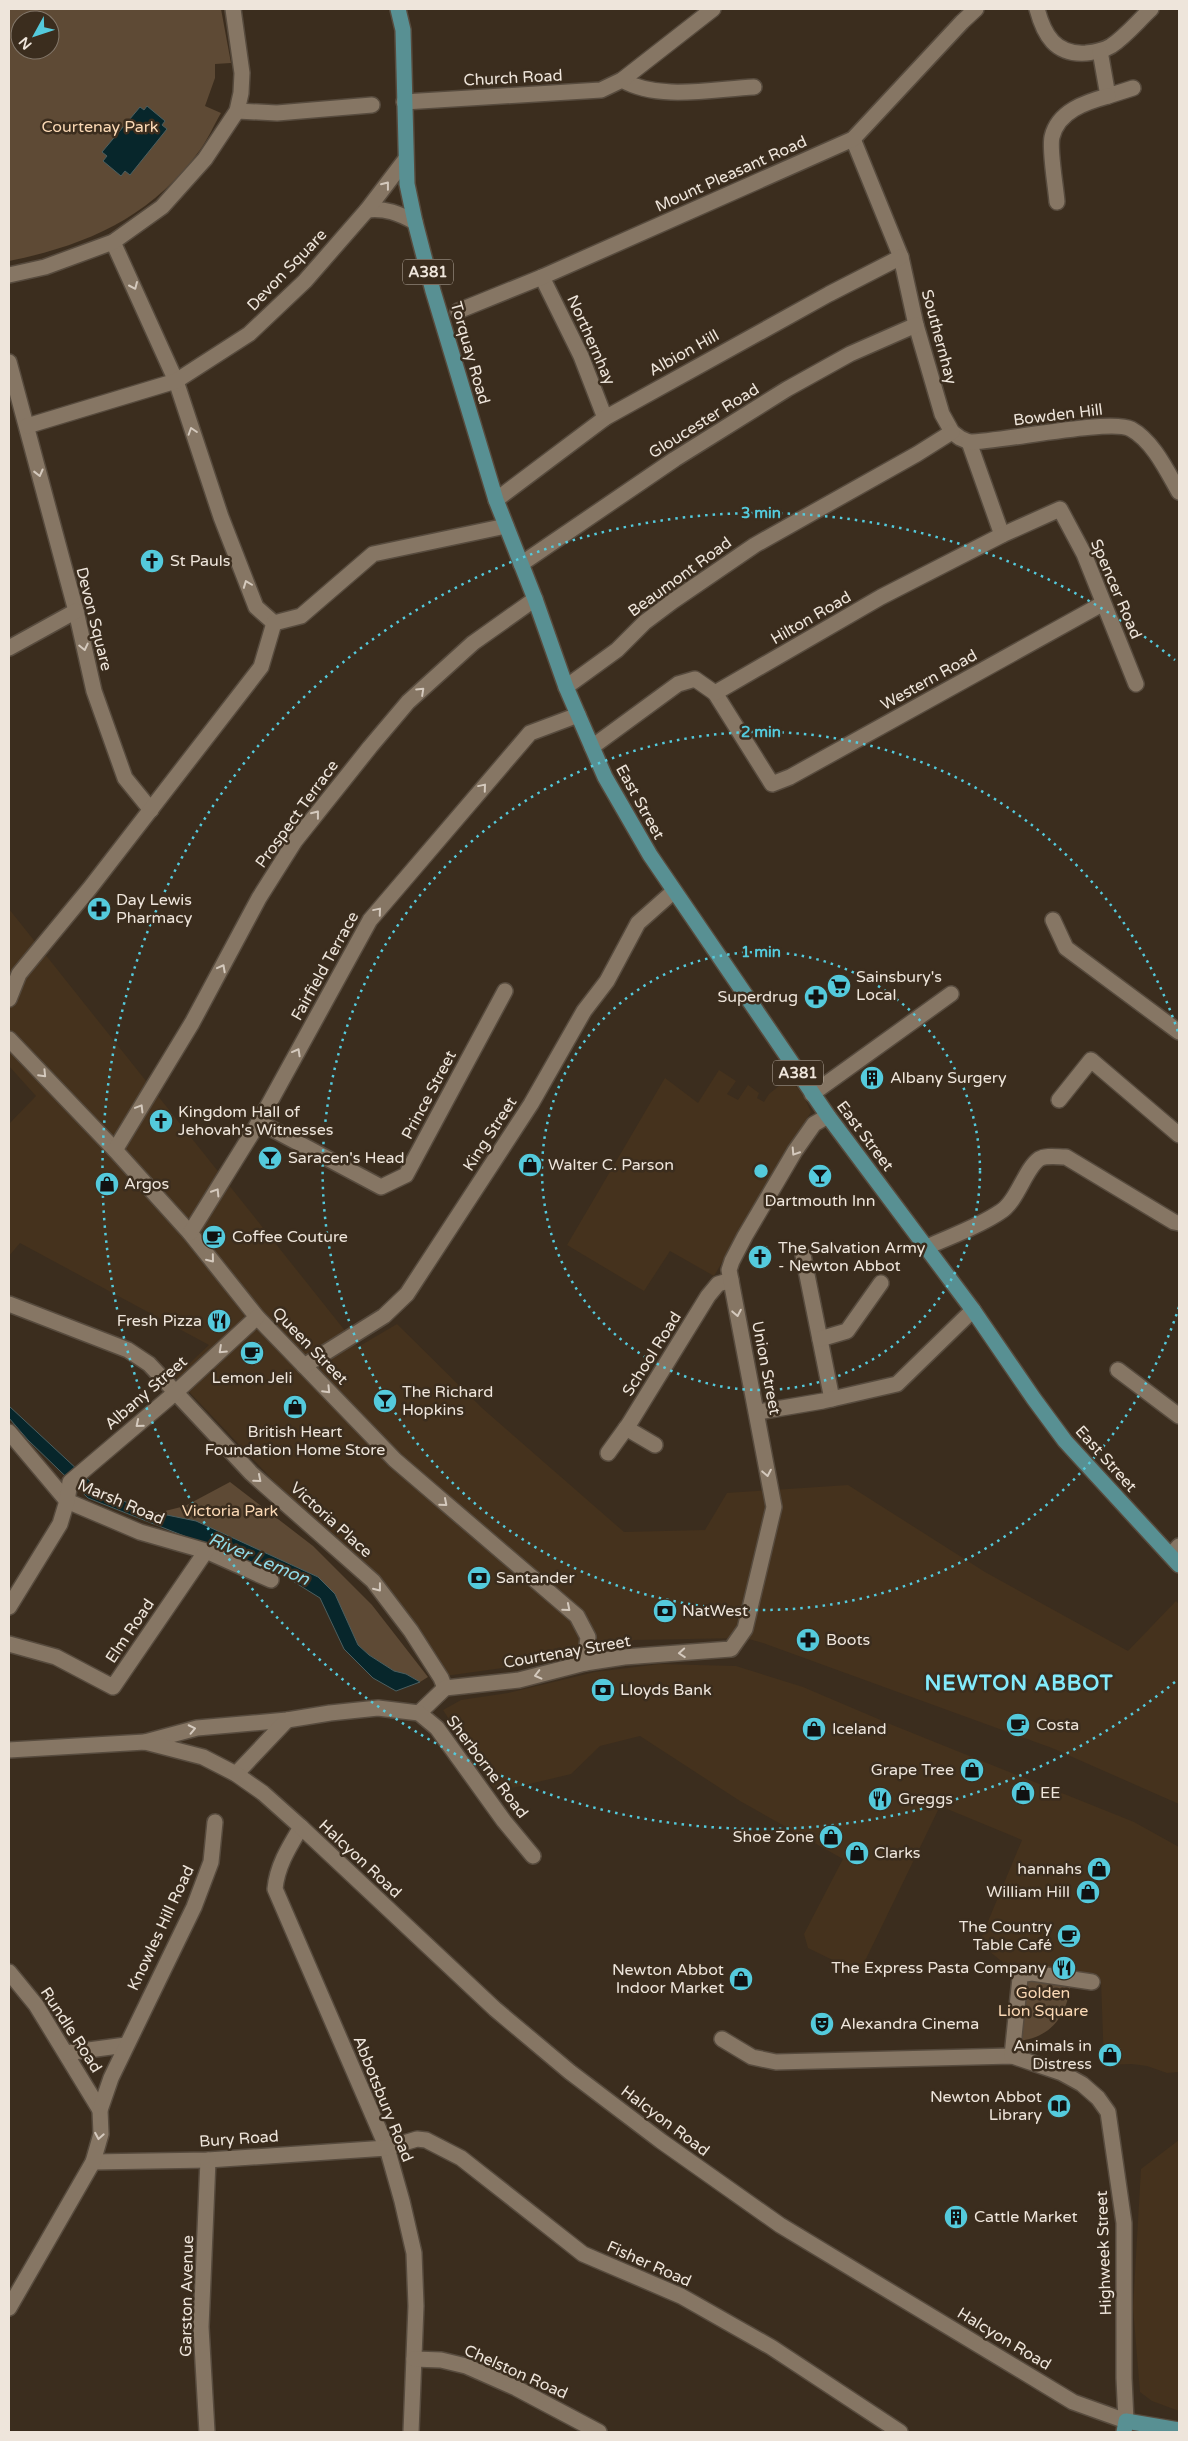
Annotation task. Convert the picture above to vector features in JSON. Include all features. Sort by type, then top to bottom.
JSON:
[{"type":"main road","name":"Torquay Road","points":[[398,9],[403,30],[405,160],[415,222],[496,500],[506,526]]},
{"type":"main road","name":"East Street","points":[[506,526],[535,599],[566,687],[592,747],[622,809],[674,891],[812,1094],[973,1310],[1065,1441],[1177,1555]]},
{"type":"main road","points":[[1125,2426],[1179,2430]]},
{"type":"street","points":[[9,275],[45,267],[113,242],[162,207],[205,159],[238,111],[242,73],[233,9]]},
{"type":"street","name":"Church Road","points":[[404,102],[601,90],[622,80],[714,9]]},
{"type":"street","name":"Mount Pleasant Road","points":[[458,311],[542,277],[853,139],[976,9]]},
{"type":"street","points":[[1037,9],[1042,28],[1056,46],[1072,54],[1100,51],[1111,46],[1151,9]]},
{"type":"street","points":[[1100,51],[1108,96]]},
{"type":"street","points":[[622,80],[637,89],[658,92],[754,87]]},
{"type":"street","points":[[1057,202],[1051,137],[1059,123],[1068,113],[1087,102],[1133,88]]},
{"type":"street","points":[[238,111],[277,113],[372,105]]},
{"type":"street","name":"Southernhay","points":[[853,139],[901,257],[916,325],[942,414],[952,432]]},
{"type":"street","name":"Devon Square","points":[[27,426],[176,382],[249,334],[304,281],[367,210],[405,160]]},
{"type":"street","points":[[367,210],[382,208],[394,211],[415,222]]},
{"type":"street","points":[[113,242],[176,382],[220,517],[256,607],[274,623]]},
{"type":"street","name":"Albion Hill","points":[[496,500],[605,418],[813,302],[901,257]]},
{"type":"street","name":"Northernhay","points":[[542,277],[581,356],[605,418]]},
{"type":"street","name":"Gloucester Road","points":[[521,564],[675,459],[787,390],[850,354],[916,325]]},
{"type":"street","name":"Devon Square","points":[[9,362],[76,611],[94,691],[125,778],[151,810]]},
{"type":"street","name":"Bowden Hill","points":[[969,442],[986,442],[1078,428],[1108,426],[1130,428],[1139,435],[1160,460],[1179,492]]},
{"type":"street","points":[[952,432],[969,442],[1002,535]]},
{"type":"street","name":"Beaumont Road","points":[[566,687],[617,650],[645,622],[666,606],[755,544],[917,454],[952,432]]},
{"type":"street","name":"Hilton Road","points":[[715,693],[882,598],[1002,535],[1060,509]]},
{"type":"street","name":"Spencer Road","points":[[1060,509],[1084,554],[1102,604],[1136,684]]},
{"type":"street","points":[[274,623],[301,616],[373,554],[506,526]]},
{"type":"street","name":"Prospect Terrace","points":[[115,1150],[192,1023],[259,898],[295,841],[358,760],[408,702],[473,643],[535,599]]},
{"type":"street","name":"Western Road","points":[[715,693],[772,784],[790,777],[1102,604]]},
{"type":"street","points":[[9,648],[76,611]]},
{"type":"street","points":[[9,998],[14,976],[151,810],[261,667],[274,623]]},
{"type":"street","points":[[592,747],[678,684],[695,679],[715,693]]},
{"type":"street","name":"Fairfield Terrace","points":[[190,1234],[259,1122],[370,920],[530,733],[578,715]]},
{"type":"street","name":"King Street","points":[[304,1366],[384,1316],[407,1294],[531,1104],[584,1011],[607,981],[638,923],[674,891]]},
{"type":"street","points":[[1053,920],[1066,948],[1179,1032]]},
{"type":"street","name":"Prince Street","points":[[259,1122],[380,1187],[406,1175],[505,991]]},
{"type":"street","points":[[812,1094],[952,994]]},
{"type":"street","name":"Queen Street","points":[[9,1039],[115,1150],[190,1234],[257,1316],[395,1460],[577,1616],[588,1637],[585,1663]]},
{"type":"street","points":[[1059,1100],[1091,1060],[1179,1135]]},
{"type":"street","name":"Union Street","points":[[731,1650],[745,1629],[774,1507],[766,1469],[758,1412],[729,1270],[732,1260],[745,1236],[795,1151],[814,1124],[828,1116]]},
{"type":"street","points":[[927,1247],[1003,1211],[1022,1186],[1034,1165],[1039,1159],[1048,1156],[1066,1157],[1174,1222],[1179,1223]]},
{"type":"street","points":[[803,1255],[832,1399]]},
{"type":"street","name":"School Road","points":[[608,1453],[626,1428],[708,1296],[718,1284],[731,1280]]},
{"type":"street","points":[[820,1339],[847,1331],[881,1283]]},
{"type":"street","name":"Victoria Place","points":[[9,1304],[128,1350],[149,1364],[251,1473],[373,1581],[411,1631],[441,1678],[445,1688]]},
{"type":"street","points":[[758,1412],[832,1399],[898,1384],[973,1310]]},
{"type":"street","name":"Albany Street","points":[[9,1607],[60,1524],[70,1482],[176,1392],[257,1316]]},
{"type":"street","points":[[1118,1370],[1179,1416]]},
{"type":"street","points":[[626,1428],[655,1445]]},
{"type":"street","name":"Marsh Road","points":[[9,1432],[67,1501],[140,1532],[206,1551],[271,1580]]},
{"type":"street","name":"Elm Road","points":[[9,1644],[56,1657],[113,1687],[206,1551]]},
{"type":"street","name":"Courtenay Street","points":[[445,1688],[520,1680],[585,1663],[624,1657],[731,1650]]},
{"type":"street","points":[[9,1750],[145,1742],[197,1728],[287,1720],[378,1708],[420,1713],[445,1688]]},
{"type":"street","name":"Sherborne Road","points":[[420,1713],[437,1728],[504,1820],[533,1856]]},
{"type":"street","points":[[236,1774],[287,1720]]},
{"type":"street","name":"Halcyon Road","points":[[145,1742],[203,1757],[236,1774],[263,1793],[495,2009],[570,2072],[718,2183],[780,2225],[1073,2402],[1125,2426]]},
{"type":"street","name":"Knowles Hill Road","points":[[9,2308],[93,2162],[101,2134],[100,2110],[126,2045],[194,1906],[211,1862],[215,1822]]},
{"type":"street","name":"Abbotsbury Road","points":[[301,1827],[286,1853],[276,1876],[275,1889],[388,2148],[414,2254],[414,2359],[411,2432]]},
{"type":"street","name":"Rundle Road","points":[[9,1972],[36,2005],[100,2110]]},
{"type":"street","points":[[722,2039],[752,2057],[776,2062],[1012,2056],[1020,1978],[1025,1974],[1032,1973],[1092,1982]]},
{"type":"street","points":[[66,2053],[126,2045]]},
{"type":"street","name":"Highweek Street","points":[[1012,2056],[1062,2073],[1082,2084],[1098,2098],[1108,2112],[1124,2223],[1125,2426]]},
{"type":"street","name":"Fisher Road","points":[[388,2148],[417,2140],[426,2140],[439,2145],[461,2158],[583,2254],[681,2296],[771,2347],[900,2432]]},
{"type":"street","name":"Bury Road","points":[[93,2162],[208,2160],[388,2148]]},
{"type":"street","name":"Garston Avenue","points":[[207,2432],[201,2328],[208,2160]]},
{"type":"street","name":"Chelston Road","points":[[414,2359],[441,2360],[466,2366],[516,2388],[599,2432]]},
{"type":"shaded area","points":[[9,909],[358,1347],[397,1324],[482,1408],[624,1532],[705,1530],[727,1493],[848,1485],[985,1572],[1128,1651],[1176,1601],[1179,1604],[1179,1804],[1052,1748],[745,1638],[634,1640],[591,1656],[445,1676],[415,1630],[175,1377],[209,1345],[20,1243],[9,1256],[9,1124],[36,1096],[9,1066]]},
{"type":"shaded area","points":[[719,1070],[736,1081],[727,1094],[738,1100],[748,1085],[759,1093],[757,1098],[764,1102],[769,1094],[789,1078],[804,1096],[811,1112],[714,1276],[670,1251],[644,1291],[567,1245],[665,1078],[698,1103]]},
{"type":"shaded area","points":[[660,1664],[736,1666],[803,1687],[1134,1822],[1179,1847],[1179,2072],[1167,2073],[1147,2066],[1132,2064],[1104,2065],[1101,1981],[1005,1964],[979,1943],[1022,1840],[940,1806],[864,1963],[847,1967],[808,1948],[804,1934],[843,1859],[740,1801],[640,1736],[600,1746],[571,1774],[496,1792],[443,1710],[461,1700],[508,1693],[595,1672]]},
{"type":"shaded area","points":[[1179,2140],[1179,2411],[1152,2401],[1140,2392],[1133,2308],[1141,2169]]},
{"type":"green space","name":"Courtenay Park","points":[[9,9],[221,9],[231,63],[215,64],[215,78],[205,106],[221,113],[203,146],[181,173],[161,193],[139,210],[116,225],[91,237],[9,261]]},
{"type":"green space","name":"Victoria Park","points":[[230,1482],[313,1546],[372,1605],[428,1677],[420,1682],[406,1674],[394,1671],[369,1655],[358,1645],[346,1619],[318,1577],[249,1546],[157,1513],[185,1506]]},
{"type":"green space","name":"Golden Lion Square","points":[[1026,1977],[1071,1981],[1066,2004],[1056,2023],[1039,2036],[1016,2041]]},
{"type":"water","points":[[147,106],[165,121],[162,125],[167,129],[130,175],[125,171],[121,176],[103,161],[107,156],[102,152],[140,107],[144,110]]},
{"type":"water","name":"River Lemon","points":[[9,1406],[94,1485],[123,1501],[157,1513],[196,1521],[318,1577],[335,1594],[358,1645],[369,1655],[394,1671],[406,1674],[420,1682],[396,1691],[373,1678],[344,1649],[320,1598],[283,1575],[88,1498],[28,1440],[9,1418]]},
{"type":"place","name":"St Pauls","points":[[152,561]]},
{"type":"place","name":"Day Lewis Pharmacy","points":[[99,909]]},
{"type":"place","name":"Sainsbury's Local","points":[[839,986]]},
{"type":"place","name":"Superdrug","points":[[816,997]]},
{"type":"place","name":"Albany Surgery","points":[[872,1078]]},
{"type":"place","name":"Kingdom Hall of Jehovah's Witnesses","points":[[161,1121]]},
{"type":"place","name":"Saracen's Head","points":[[270,1158]]},
{"type":"place","name":"Walter C. Parson","points":[[530,1165]]},
{"type":"place","name":"Dartmouth Inn","points":[[820,1176]]},
{"type":"place","name":"Argos","points":[[107,1184]]},
{"type":"place","name":"Coffee Couture","points":[[214,1237]]},
{"type":"place","name":"The Salvation Army - Newton Abbot","points":[[760,1257]]},
{"type":"place","name":"Fresh Pizza","points":[[219,1321]]},
{"type":"place","name":"Lemon Jeli","points":[[252,1353]]},
{"type":"place","name":"The Richard Hopkins","points":[[385,1401]]},
{"type":"place","name":"British Heart Foundation Home Store","points":[[295,1407]]},
{"type":"place","name":"Santander","points":[[479,1578]]},
{"type":"place","name":"NatWest","points":[[665,1611]]},
{"type":"place","name":"Boots","points":[[808,1640]]},
{"type":"place","name":"Lloyds Bank","points":[[603,1690]]},
{"type":"place","name":"Costa","points":[[1018,1725]]},
{"type":"place","name":"Iceland","points":[[814,1729]]},
{"type":"place","name":"Grape Tree","points":[[972,1770]]},
{"type":"place","name":"EE","points":[[1023,1793]]},
{"type":"place","name":"Greggs","points":[[880,1799]]},
{"type":"place","name":"Shoe Zone","points":[[831,1837]]},
{"type":"place","name":"Clarks","points":[[857,1853]]},
{"type":"place","name":"hannahs","points":[[1099,1869]]},
{"type":"place","name":"William Hill","points":[[1088,1892]]},
{"type":"place","name":"The Country Table Café","points":[[1069,1936]]},
{"type":"place","name":"The Express Pasta Company","points":[[1064,1968]]},
{"type":"place","name":"Newton Abbot Indoor Market","points":[[741,1979]]},
{"type":"place","name":"Alexandra Cinema","points":[[822,2024]]},
{"type":"place","name":"Animals in Distress","points":[[1110,2055]]},
{"type":"place","name":"Newton Abbot Library","points":[[1059,2106]]},
{"type":"place","name":"Cattle Market","points":[[956,2217]]},
{"type":"district","name":"NEWTON ABBOT","points":[[1019,1683]]}]
